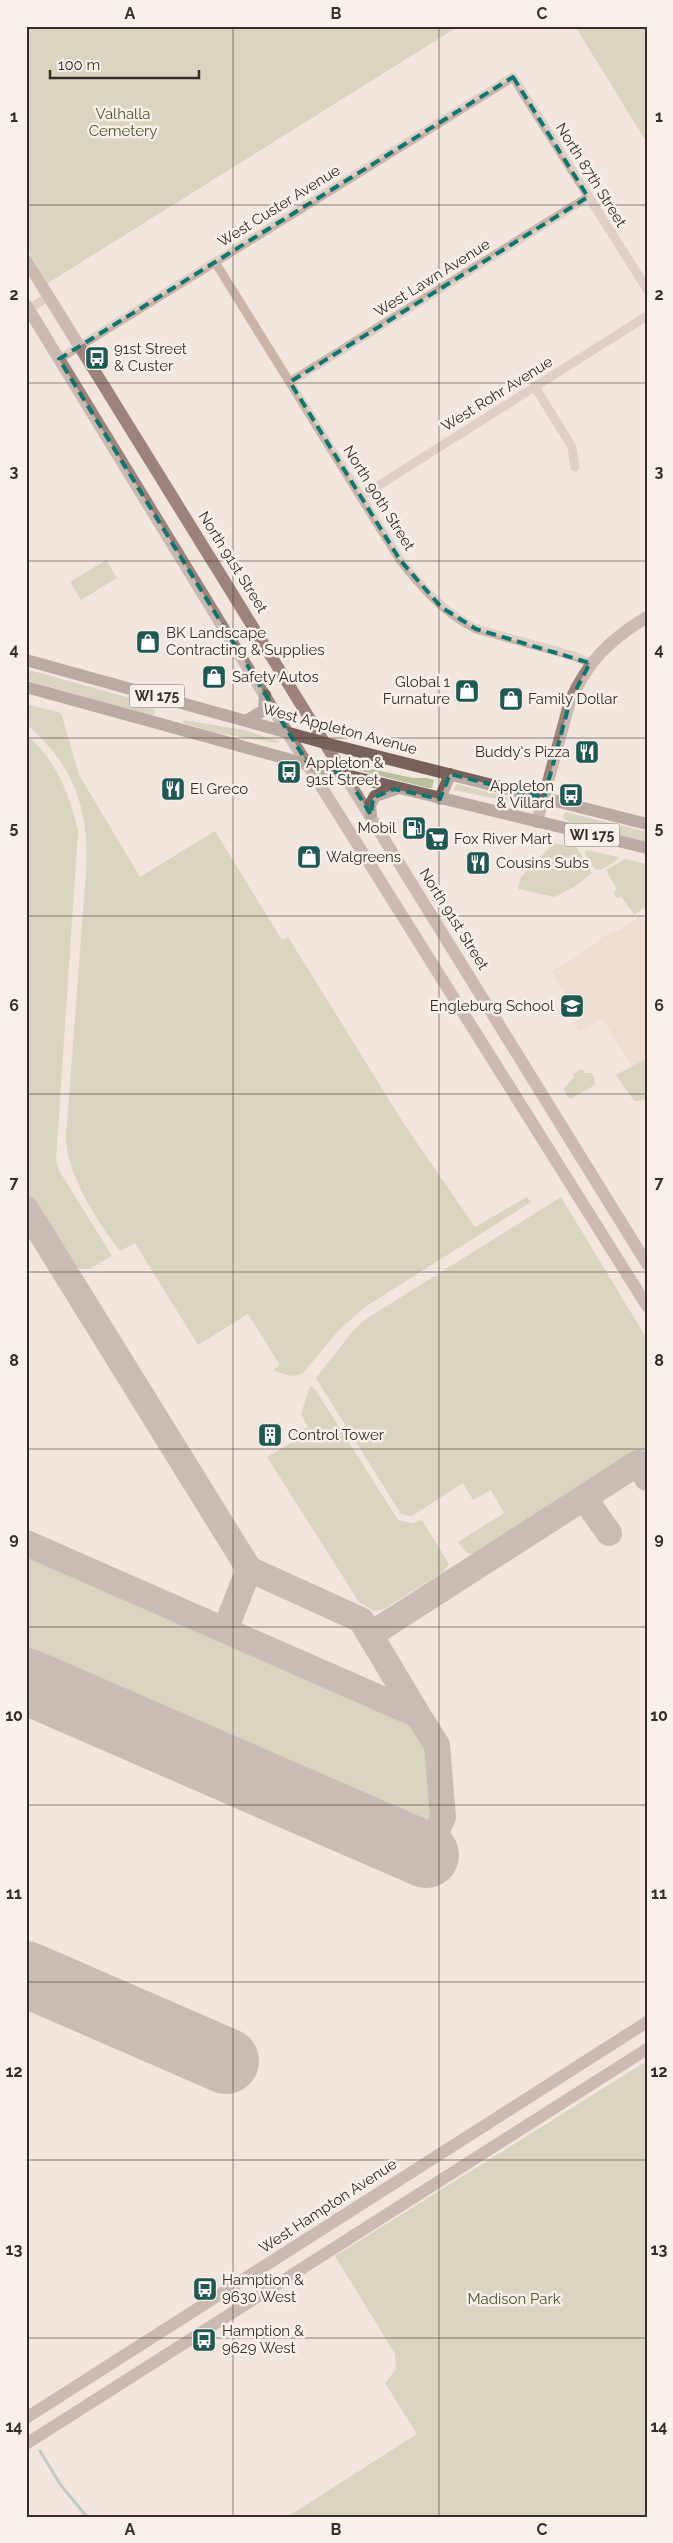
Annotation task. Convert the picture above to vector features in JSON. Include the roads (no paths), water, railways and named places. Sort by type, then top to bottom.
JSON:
[{"type":"main road","name":"North 91st Street","points":[[26,260],[647,1264]]},
{"type":"main road","points":[[27,308],[287,732],[647,1306]]},
{"type":"main road","points":[[537,822],[570,701],[590,663],[615,638],[647,617]]},
{"type":"main road","name":"West Appleton Avenue","points":[[26,660],[325,743],[647,824]]},
{"type":"main road","name":"WI 175","points":[[26,687],[346,775],[647,848]]},
{"type":"main road","points":[[246,721],[264,710],[265,695]]},
{"type":"main road","points":[[440,799],[450,774]]},
{"type":"main road","points":[[371,815],[370,805],[375,796],[389,790],[401,789]]},
{"type":"main road","name":"West Hampton Avenue","points":[[26,2418],[647,2022]]},
{"type":"main road","points":[[26,2444],[647,2049]]},
{"type":"street","name":"North 87th Street","points":[[513,77],[647,289]]},
{"type":"street","name":"West Custer Avenue","points":[[59,359],[513,77]]},
{"type":"street","name":"West Lawn Avenue","points":[[290,382],[588,197]]},
{"type":"street","name":"North 90th Street","points":[[215,262],[413,576],[441,607],[461,622],[494,636],[574,656],[590,663]]},
{"type":"street","points":[[27,308],[48,297]]},
{"type":"street","name":"West Rohr Avenue","points":[[362,496],[647,316]]},
{"type":"street","points":[[535,387],[572,447],[575,466]]},
{"type":"waterway","points":[[40,2451],[60,2484],[87,2517]]},
{"type":"place","name":"91st Street & Custer","points":[[97,358]]},
{"type":"place","name":"BK Landscape Contracting & Supplies","points":[[148,642]]},
{"type":"place","name":"Safety Autos","points":[[214,677]]},
{"type":"place","name":"Global 1 Furnature","points":[[467,691]]},
{"type":"place","name":"Family Dollar","points":[[511,699]]},
{"type":"place","name":"Buddy's Pizza","points":[[587,752]]},
{"type":"place","name":"Appleton & 91st Street","points":[[289,772]]},
{"type":"place","name":"El Greco","points":[[173,789]]},
{"type":"place","name":"Appleton & Villard","points":[[571,795]]},
{"type":"place","name":"Mobil","points":[[414,828]]},
{"type":"place","name":"Fox River Mart","points":[[437,839]]},
{"type":"place","name":"Walgreens","points":[[309,857]]},
{"type":"place","name":"Cousins Subs","points":[[478,863]]},
{"type":"place","name":"Engleburg School","points":[[572,1006]]},
{"type":"place","name":"Control Tower","points":[[270,1435]]},
{"type":"place","name":"Hamption & 9630 West","points":[[205,2289]]},
{"type":"place","name":"Hamption & 9629 West","points":[[204,2340]]},
{"type":"park label","name":"Valhalla Cemetery","points":[[123,122]]},
{"type":"park label","name":"Madison Park","points":[[514,2299]]}]
